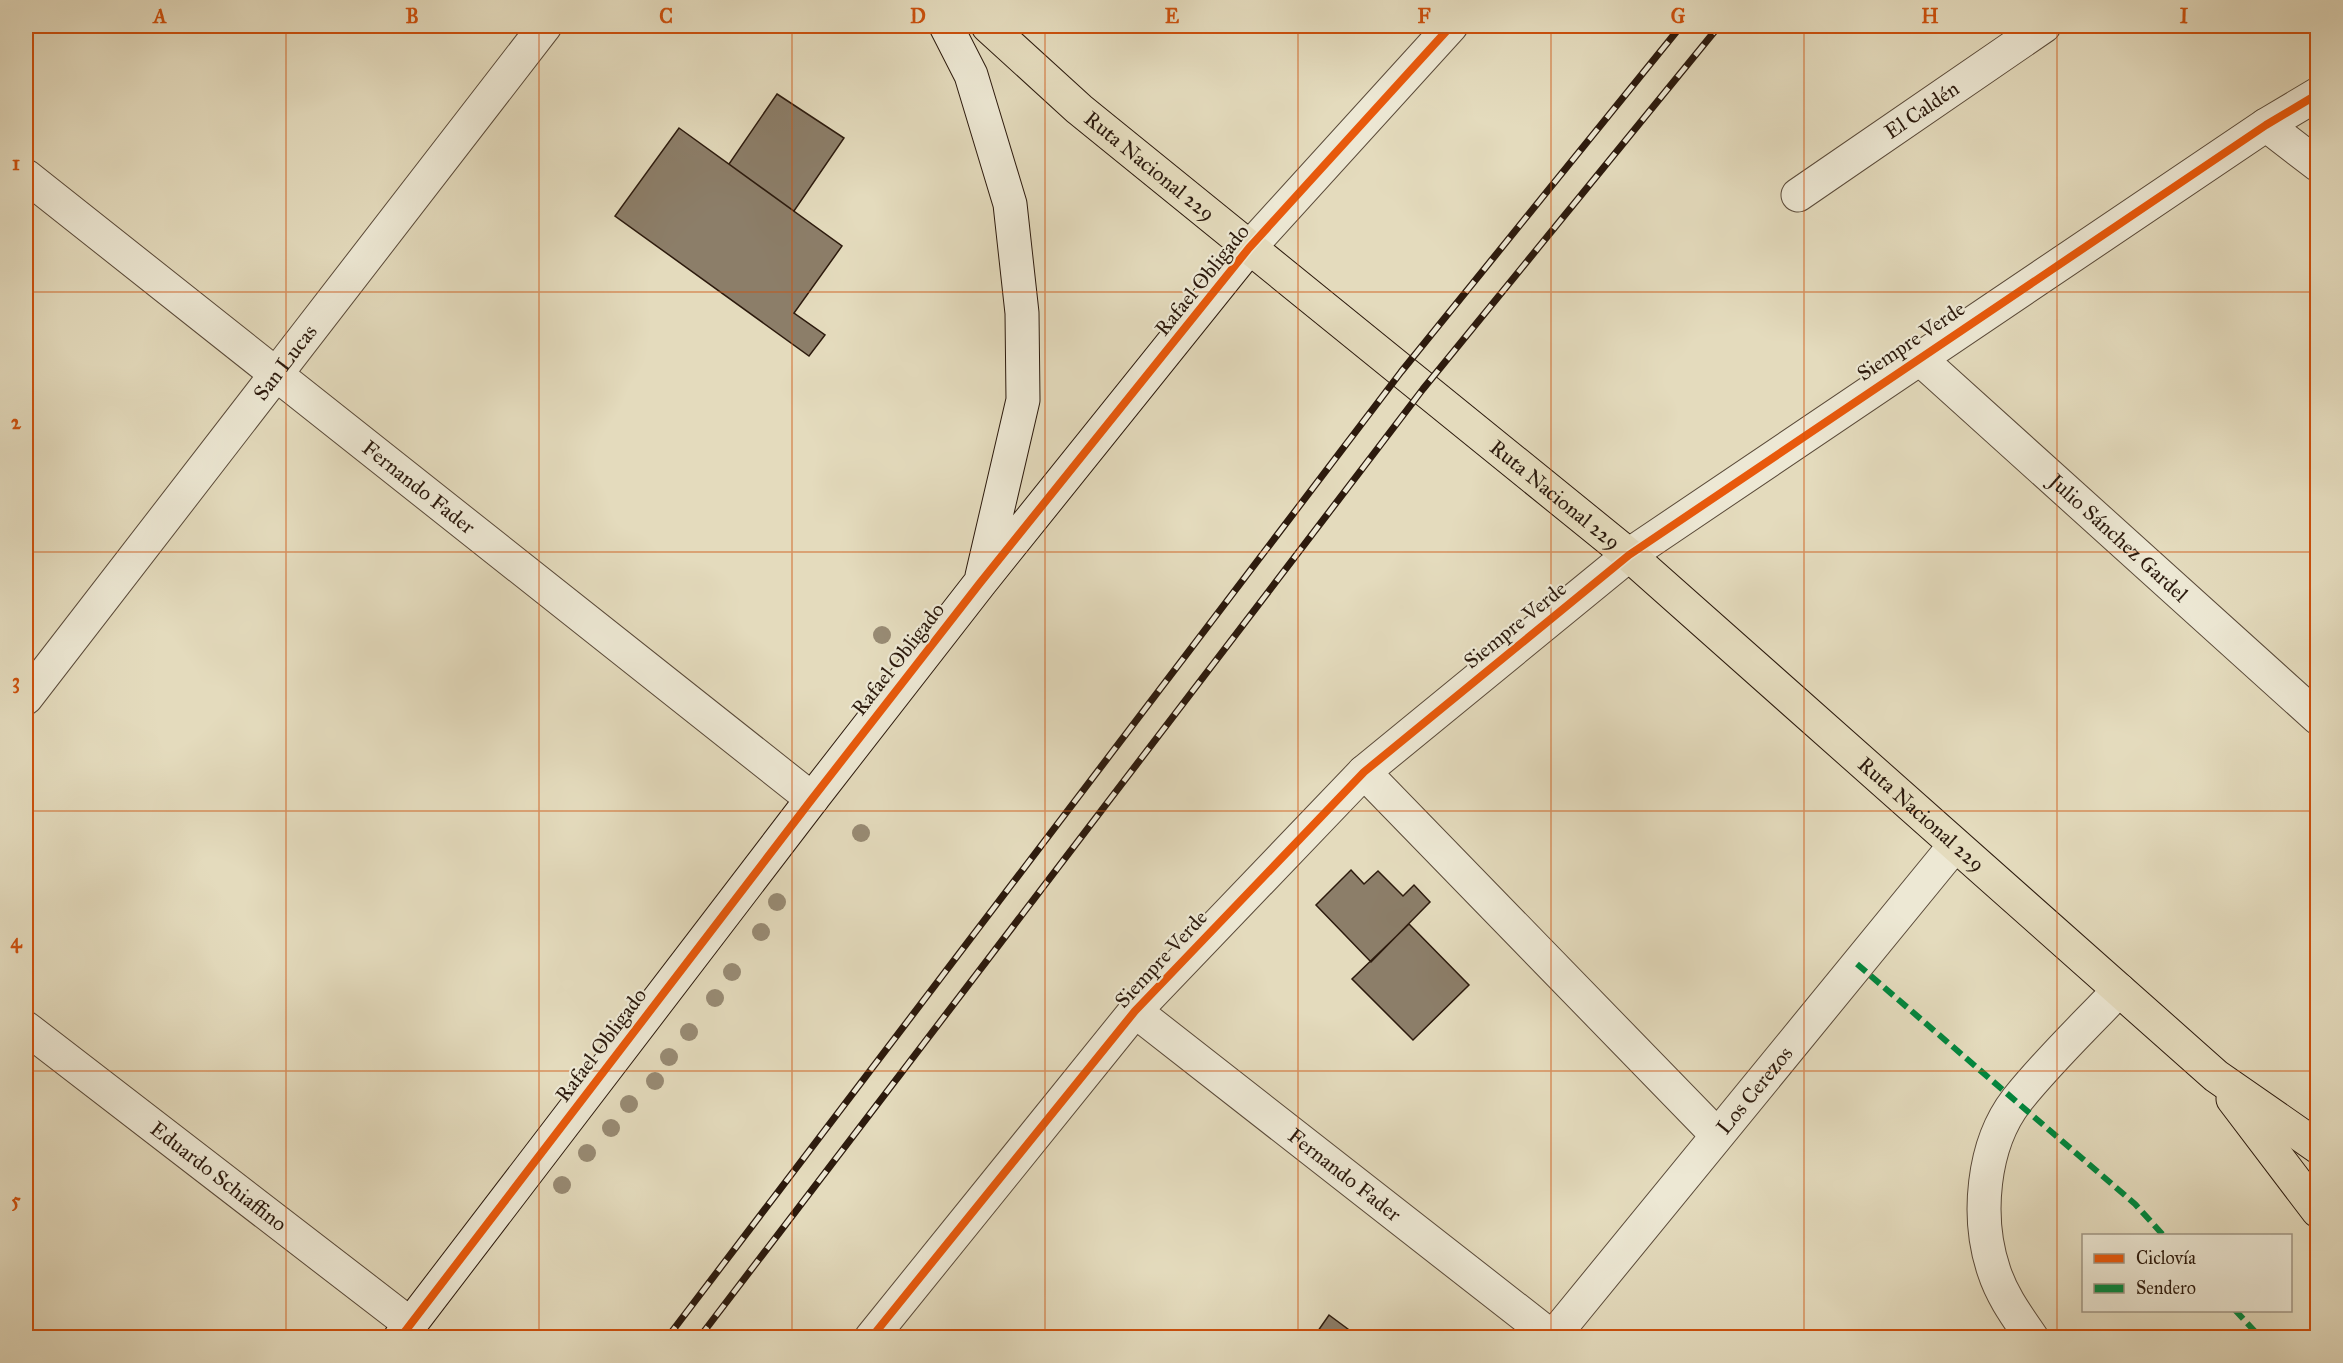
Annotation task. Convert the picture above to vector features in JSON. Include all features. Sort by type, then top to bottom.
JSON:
[{"type":"highway","name":"Ruta Nacional 229","points":[[988,26],[1079,109],[1629,555],[2216,1076],[2318,1147]]},
{"type":"highway","name":"Ruta Nacional 229","points":[[2216,1076],[2318,1211]]},
{"type":"street","name":"San Lucas","points":[[26,698],[545,26]]},
{"type":"street","points":[[946,26],[971,75],[1010,204],[1022,313],[1023,400],[980,583]]},
{"type":"street","name":"Rafael Obligado","points":[[405,1331],[980,583],[1249,248],[1451,26]]},
{"type":"street","name":"El Caldén","points":[[1797,195],[2044,26]]},
{"type":"street","name":"Siempre Verde","points":[[872,1338],[1135,1011],[1364,772],[1629,555],[1918,357],[2266,124],[2318,94]]},
{"type":"street","points":[[2266,124],[2318,165]]},
{"type":"street","name":"Fernando Fader","points":[[26,176],[812,799]]},
{"type":"street","name":"Julio Sánchez Gardel","points":[[1918,357],[2318,718]]},
{"type":"street","points":[[1364,772],[1717,1135]]},
{"type":"street","name":"Los Cerezos","points":[[1552,1338],[1955,845]]},
{"type":"street","points":[[2032,1338],[2005,1298],[1994,1270],[1987,1242],[1984,1212],[1986,1183],[1992,1154],[2002,1127],[2016,1101],[2119,990]]},
{"type":"street","name":"Fernando Fader","points":[[1135,1011],[1552,1338]]},
{"type":"street","name":"Eduardo Schiaffino","points":[[26,1028],[405,1331]]},
{"type":"building","points":[[777,94],[844,138],[794,211],[729,164]]},
{"type":"building","points":[[679,128],[842,246],[794,313],[825,335],[809,356],[615,216]]},
{"type":"building","points":[[1351,870],[1364,884],[1378,871],[1403,896],[1414,885],[1430,902],[1371,962],[1316,905]]},
{"type":"building","points":[[1409,924],[1469,985],[1413,1040],[1352,979]]},
{"type":"building","points":[[1329,1315],[1360,1338],[1313,1338]]},
{"type":"railway","points":[[667,1338],[1401,372],[1681,26]]},
{"type":"railway","points":[[699,1338],[1423,389],[1719,26]]},
{"type":"marked path","points":[[1857,964],[2135,1204],[2162,1234]]},
{"type":"marked path","points":[[2237,1312],[2261,1338]]},
{"type":"cycle path","points":[[400,1338],[980,583],[1249,248],[1451,26]]},
{"type":"cycle path","points":[[871,1338],[1135,1011],[1364,772],[1629,555],[2266,125],[2318,94]]}]
